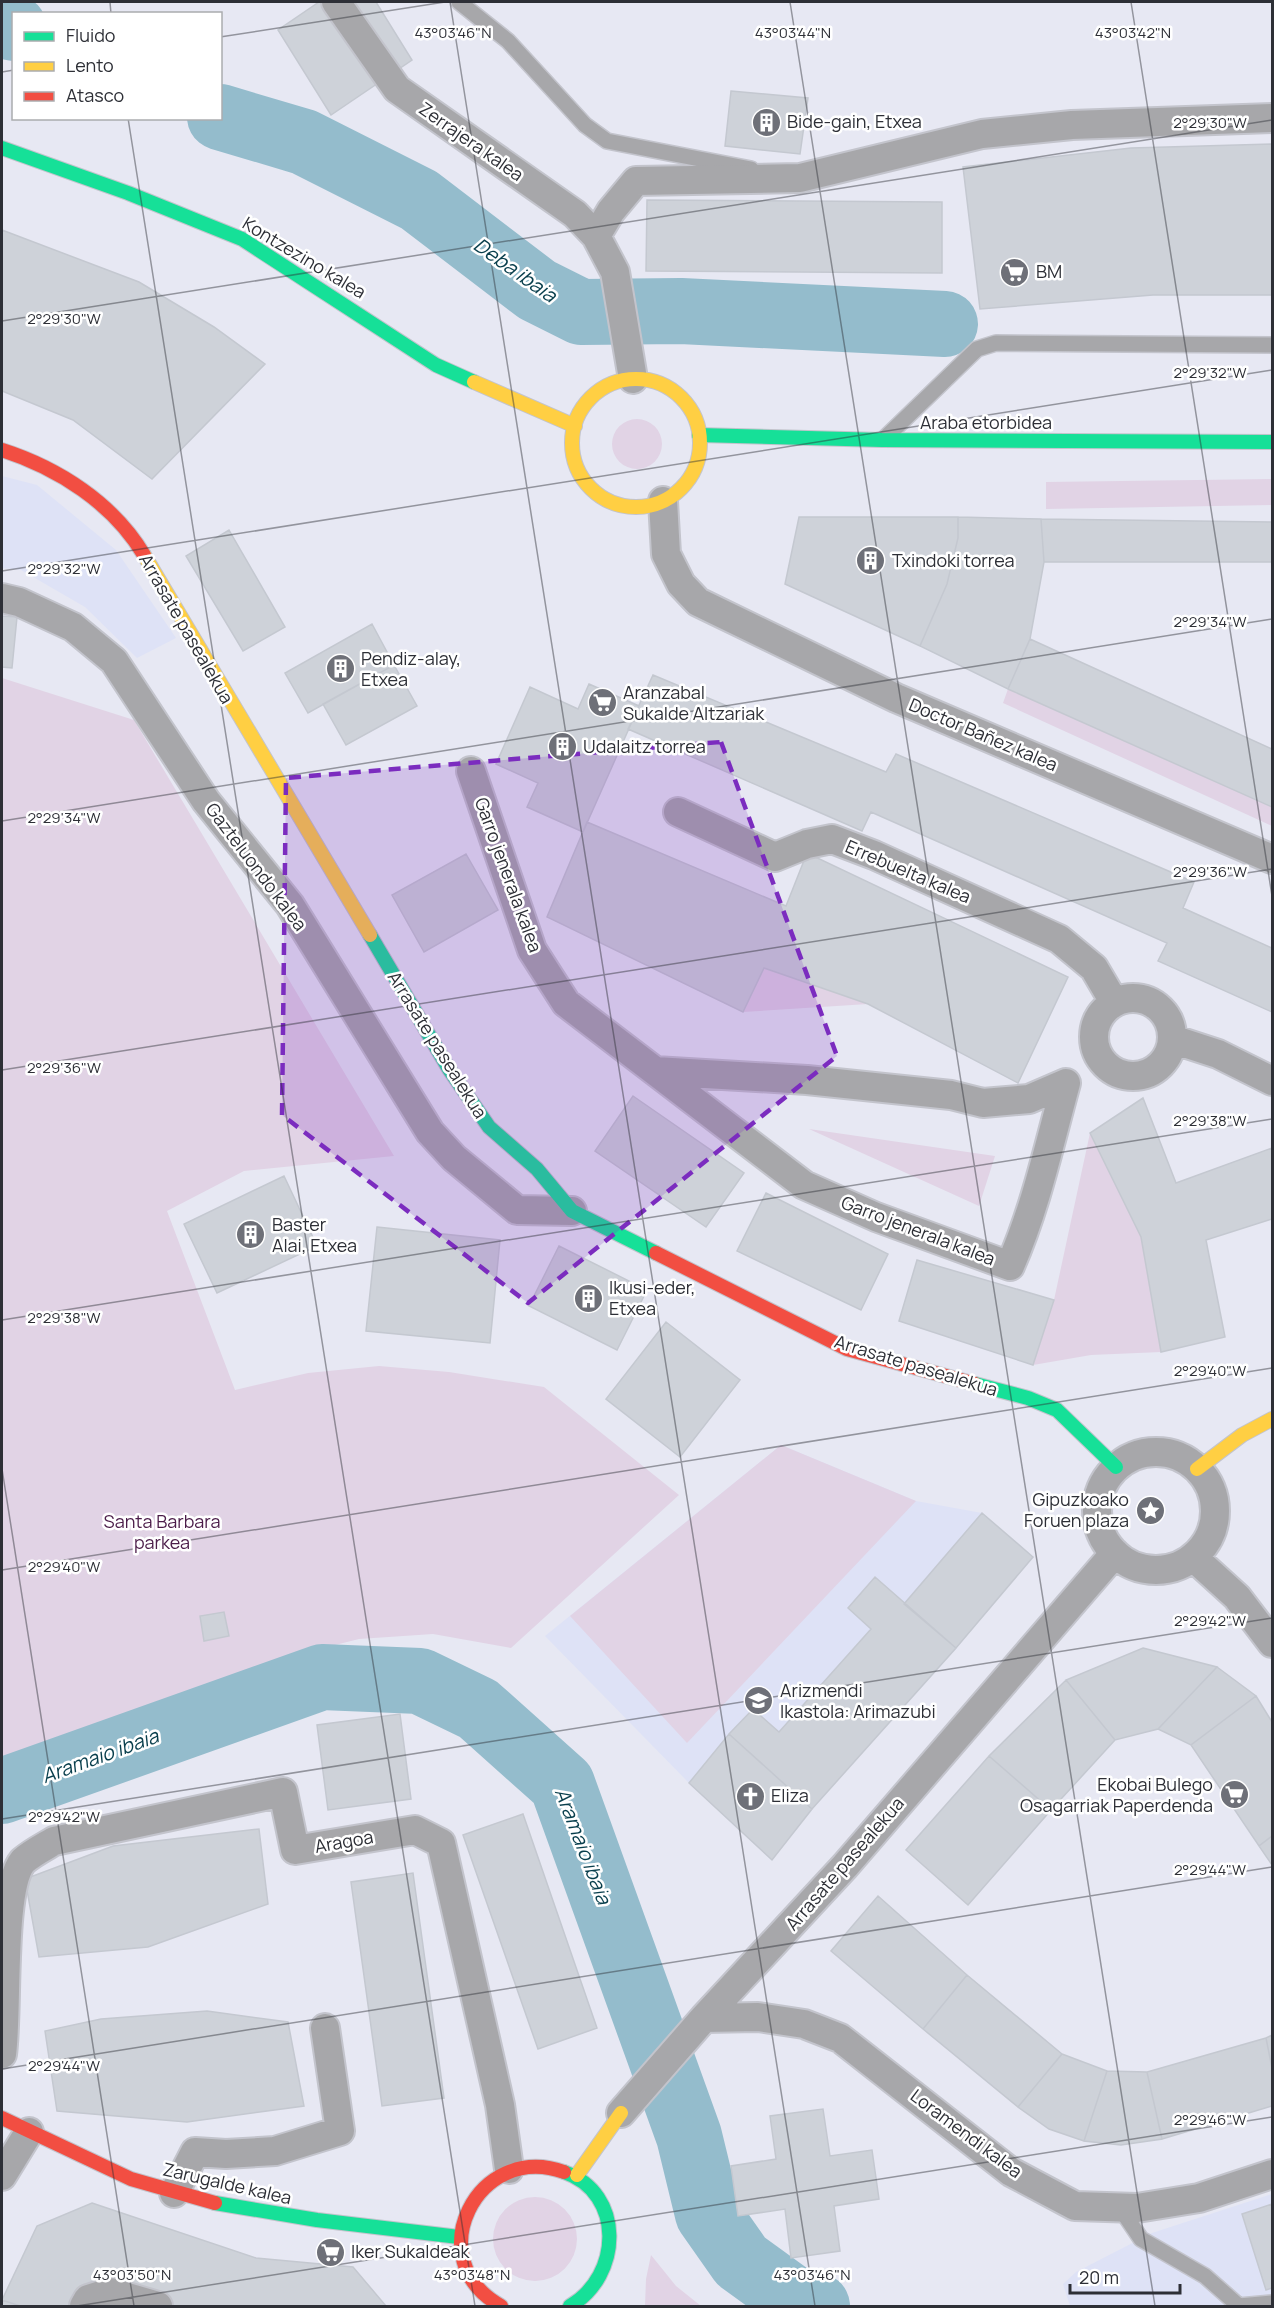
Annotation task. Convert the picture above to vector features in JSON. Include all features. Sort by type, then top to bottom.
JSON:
[{"type":"street","name":"Zerrajera kalea","points":[[336,2],[398,88],[575,214],[596,236],[615,272],[632,369]]},
{"type":"street","points":[[596,236],[611,211],[636,182],[800,178],[982,134],[1072,125],[1272,118]]},
{"type":"street","name":"Kontzezino kalea","points":[[2,148],[128,193],[242,239],[351,307],[436,365],[575,426]]},
{"type":"street","points":[[632,369],[679,395],[693,413],[699,435],[697,462],[690,478],[678,492],[663,501],[630,507],[609,501],[591,488],[574,459],[575,426],[582,409],[594,395],[618,382],[632,369]]},
{"type":"street","name":"Araba etorbidea","points":[[699,435],[882,440],[1272,442]]},
{"type":"street","name":"Arrasate pasealekua","points":[[2,450],[30,459],[76,484],[134,539],[448,1069],[489,1127],[537,1169],[572,1211],[847,1349],[1028,1398],[1056,1410],[1116,1467]]},
{"type":"street","name":"Doctor Bañez kalea","points":[[663,501],[666,554],[681,584],[698,602],[896,698],[1272,859]]},
{"type":"street","name":"Gazteluondo kalea","points":[[2,598],[19,602],[73,627],[114,662],[206,801],[290,905],[430,1132],[454,1158],[518,1210],[572,1211]]},
{"type":"street","name":"Garro jenerala kalea","points":[[471,771],[532,950],[566,1003],[804,1185],[886,1220],[1010,1266],[1030,1216],[1066,1083]]},
{"type":"street","name":"Errebuelta kalea","points":[[678,812],[775,857],[807,844],[832,839],[874,855],[1059,939],[1094,968],[1114,1002]]},
{"type":"street","points":[[1127,998],[1141,998],[1154,1004],[1164,1013],[1172,1039],[1170,1052],[1163,1063],[1140,1076],[1127,1077],[1115,1073],[1104,1065],[1096,1054],[1093,1042],[1098,1019],[1114,1002],[1127,998]]},
{"type":"street","points":[[1172,1039],[1218,1054],[1272,1081]]},
{"type":"street","points":[[655,1071],[807,1080],[951,1095],[983,1103],[1029,1099],[1066,1083],[1096,1054]]},
{"type":"street","points":[[1197,1469],[1242,1435],[1272,1419]]},
{"type":"street","points":[[1148,1452],[1166,1453],[1182,1459],[1197,1469],[1207,1482],[1213,1497],[1215,1514],[1212,1530],[1204,1545],[1193,1557],[1179,1565],[1162,1570],[1137,1566],[1115,1553],[1103,1538],[1098,1519],[1098,1500],[1105,1482],[1116,1467],[1131,1457],[1148,1452]]},
{"type":"street","name":"Arrasate pasealekua","points":[[577,2175],[621,2113],[699,2023],[845,1866],[1115,1553]]},
{"type":"street","points":[[1193,1557],[1237,1597],[1272,1643]]},
{"type":"street","name":"Aragoa","points":[[2,2054],[4,1928],[11,1883],[22,1861],[54,1841],[283,1792],[295,1850],[415,1830],[441,1843],[500,2105],[509,2169]]},
{"type":"street","name":"Loramendi kalea","points":[[699,2023],[770,2019],[804,2024],[840,2038],[1011,2172],[1075,2206],[1137,2208],[1199,2198],[1272,2174]]},
{"type":"street","points":[[174,2193],[195,2152],[226,2154],[275,2151],[340,2131],[325,2028]]},
{"type":"street","name":"Zarugalde kalea","points":[[2,2118],[108,2170],[174,2193],[265,2214],[459,2237]]},
{"type":"street","points":[[2,2176],[29,2132]]},
{"type":"street","points":[[501,2307],[480,2290],[465,2266],[459,2237],[473,2198],[492,2178],[509,2169],[546,2165],[577,2175],[599,2200],[610,2228],[610,2245],[604,2271],[592,2290],[578,2305]]},
{"type":"street","points":[[84,2307],[88,2299],[110,2292],[158,2307]]},
{"type":"lane","points":[[459,2],[508,41],[585,124],[607,141],[800,178]]},
{"type":"lane","points":[[882,440],[977,349],[996,343],[1272,345]]},
{"type":"lane","points":[[1120,2208],[1141,2239],[1205,2276],[1239,2306],[1272,2303]]},
{"type":"highlighted area","points":[[721,742],[837,1056],[528,1303],[282,1115],[286,778]]},
{"type":"shaded area","points":[[2,476],[37,485],[116,550],[176,638],[137,658],[85,607],[21,570],[2,568]]},
{"type":"shaded area","name":"Arizmendi Ikastola: Arimazubi","points":[[781,1445],[916,1501],[982,1513],[1033,1557],[812,1809],[772,1860],[689,1783],[545,1636]]},
{"type":"shaded area","points":[[1272,2194],[1272,2306],[1070,2306],[1063,2284],[1076,2272],[1152,2233]]},
{"type":"green space","points":[[637,419],[655,426],[662,444],[655,462],[637,469],[619,462],[612,444],[619,426]]},
{"type":"green space","points":[[1272,479],[1272,505],[1046,509],[1046,482]]},
{"type":"green space","name":"Santa Barbara parkea","points":[[2,678],[134,720],[394,1156],[244,1171],[167,1211],[235,1390],[308,1373],[379,1366],[449,1372],[544,1387],[679,1495],[511,1648],[433,1634],[359,1639],[291,1656],[100,1725],[2,1764]]},
{"type":"green space","points":[[1008,689],[1272,807],[1272,826],[1003,703]]},
{"type":"green space","points":[[764,968],[868,1004],[743,1012]]},
{"type":"green space","points":[[809,1129],[995,1156],[979,1206]]},
{"type":"green space","points":[[1090,1133],[1141,1237],[1161,1352],[1091,1355],[1033,1365],[1054,1300]]},
{"type":"green space","points":[[781,1445],[916,1501],[687,1743],[570,1616]]},
{"type":"green space","points":[[535,2197],[558,2204],[570,2216],[577,2239],[570,2262],[558,2274],[535,2281],[512,2274],[500,2262],[493,2239],[500,2216],[512,2204]]},
{"type":"green space","points":[[651,2255],[676,2286],[701,2306],[645,2306],[646,2279]]},
{"type":"building","points":[[319,2],[376,2],[412,60],[331,115],[278,30]]},
{"type":"building","name":"Bide-gain, Etxea","points":[[731,91],[808,98],[800,154],[725,146]]},
{"type":"building","points":[[1272,144],[1272,295],[1153,295],[980,309],[963,167],[1131,148]]},
{"type":"building","points":[[647,200],[942,202],[942,273],[646,271]]},
{"type":"building","points":[[2,230],[139,282],[214,327],[265,364],[152,479],[73,420],[2,391]]},
{"type":"building","name":"Txindoki torrea","points":[[799,517],[958,517],[958,538],[947,584],[920,646],[785,584]]},
{"type":"building","points":[[958,517],[1041,519],[1044,562],[1030,639],[1008,689],[920,646],[947,584],[958,538]]},
{"type":"building","points":[[1041,519],[1272,522],[1272,562],[1044,562]]},
{"type":"building","points":[[229,530],[285,627],[243,651],[186,556]]},
{"type":"building","points":[[2,616],[17,617],[12,668],[2,667]]},
{"type":"building","name":"Pendiz-alay, Etxea","points":[[372,624],[394,665],[308,713],[285,673]]},
{"type":"building","points":[[1030,639],[1272,749],[1272,807],[1008,689]]},
{"type":"building","points":[[394,665],[417,706],[346,745],[323,704]]},
{"type":"building","points":[[653,675],[886,772],[896,754],[1194,882],[1183,908],[1272,948],[1272,1012],[1158,961],[1167,943],[871,812],[862,831],[628,729]]},
{"type":"building","name":"Udalaitz torrea","points":[[589,684],[639,706],[583,832],[527,807],[538,783],[496,764],[530,687],[578,709]]},
{"type":"building","points":[[587,822],[786,906],[807,853],[1068,977],[1018,1083],[868,1004],[764,968],[743,1012],[547,917]]},
{"type":"building","points":[[466,854],[498,910],[424,952],[392,895]]},
{"type":"building","points":[[633,1096],[744,1173],[706,1227],[595,1151]]},
{"type":"building","points":[[1143,1098],[1176,1183],[1272,1148],[1272,1219],[1206,1240],[1225,1337],[1161,1352],[1141,1237],[1090,1133]]},
{"type":"building","name":"Baster Alai, Etxea","points":[[284,1176],[317,1246],[217,1293],[184,1224]]},
{"type":"building","points":[[766,1193],[888,1254],[861,1310],[737,1251]]},
{"type":"building","points":[[377,1227],[500,1240],[490,1343],[366,1331]]},
{"type":"building","name":"Ikusi-eder, Etxea","points":[[559,1246],[647,1290],[617,1350],[529,1306]]},
{"type":"building","points":[[917,1260],[1054,1300],[1033,1365],[899,1321]]},
{"type":"building","points":[[666,1322],[740,1380],[680,1457],[606,1399]]},
{"type":"building","points":[[982,1513],[1033,1557],[956,1648],[904,1604]]},
{"type":"building","points":[[875,1577],[956,1648],[812,1809],[729,1734],[753,1709],[779,1732],[871,1629],[848,1608]]},
{"type":"building","points":[[224,1612],[229,1636],[204,1641],[200,1616]]},
{"type":"building","points":[[1143,1648],[1217,1667],[1158,1729],[1115,1740],[1066,1680]]},
{"type":"building","points":[[1217,1667],[1256,1696],[1191,1745],[1158,1729]]},
{"type":"building","points":[[1066,1680],[1115,1740],[1051,1810],[989,1756]]},
{"type":"building","points":[[1256,1696],[1272,1722],[1272,1836],[1259,1846],[1191,1745]]},
{"type":"building","points":[[400,1714],[411,1799],[328,1810],[317,1725]]},
{"type":"building","name":"Eliza","points":[[729,1734],[812,1809],[772,1860],[689,1783]]},
{"type":"building","points":[[989,1756],[1051,1810],[968,1905],[906,1850]]},
{"type":"building","points":[[523,1814],[597,2028],[538,2049],[463,1835]]},
{"type":"building","points":[[259,1829],[268,1904],[148,1947],[39,1957],[25,1879],[113,1846]]},
{"type":"building","points":[[1272,1836],[1272,1865],[1259,1846]]},
{"type":"building","points":[[413,1873],[444,2098],[382,2106],[351,1882]]},
{"type":"building","points":[[878,1896],[967,1975],[923,2029],[831,1951]]},
{"type":"building","points":[[967,1975],[1062,2054],[1018,2107],[923,2029]]},
{"type":"building","points":[[207,2011],[288,2022],[304,2106],[187,2122],[57,2111],[45,2031],[101,2019]]},
{"type":"building","points":[[1272,2035],[1272,2068],[1266,2038]]},
{"type":"building","points":[[1266,2038],[1272,2068],[1272,2106],[1162,2139],[1147,2072]]},
{"type":"building","points":[[1062,2054],[1107,2071],[1084,2141],[1049,2129],[1018,2107]]},
{"type":"building","points":[[1107,2071],[1147,2072],[1162,2139],[1121,2145],[1084,2141]]},
{"type":"building","points":[[823,2109],[830,2156],[872,2150],[879,2199],[834,2206],[840,2251],[791,2258],[785,2209],[738,2216],[731,2166],[776,2159],[770,2116]]},
{"type":"building","points":[[92,2203],[256,2258],[353,2267],[386,2306],[20,2306],[2,2300],[37,2226]]},
{"type":"building","points":[[1272,2204],[1272,2288],[1266,2290],[1242,2214]]},
{"type":"building","points":[[2,2300],[20,2306],[2,2306]]},
{"type":"waterway","name":"Deba ibaia","points":[[2,20],[12,27]]},
{"type":"waterway","name":"Deba ibaia","points":[[222,118],[304,142],[419,200],[537,290],[581,312],[681,311],[945,324]]},
{"type":"waterway","name":"Aramaio ibaia","points":[[2,1791],[322,1677],[420,1681],[478,1709],[562,1784],[689,2136],[708,2214],[741,2261],[792,2298],[817,2306]]},
{"type":"traffic: fast","points":[[2,148],[128,193],[242,239],[436,365],[474,382]]},
{"type":"traffic: fast","points":[[699,435],[882,440],[1272,442]]},
{"type":"traffic: fast","points":[[370,935],[449,1069],[489,1127],[537,1169],[572,1211],[656,1253]]},
{"type":"traffic: fast","points":[[975,1384],[1028,1398],[1057,1410],[1116,1467]]},
{"type":"traffic: fast","points":[[564,2172],[584,2183],[598,2198],[606,2216],[609,2236],[607,2256],[600,2275],[587,2292],[570,2306]]},
{"type":"traffic: fast","points":[[215,2203],[317,2220],[459,2237]]},
{"type":"traffic: slow","points":[[636,379],[660,384],[681,398],[695,419],[700,443],[695,467],[681,488],[660,502],[636,507],[612,502],[591,488],[577,467],[572,443],[577,419],[591,398],[612,384],[636,379]]},
{"type":"traffic: slow","points":[[474,382],[575,426]]},
{"type":"traffic: slow","points":[[144,555],[370,935]]},
{"type":"traffic: slow","points":[[1197,1469],[1242,1435],[1272,1419]]},
{"type":"traffic: slow","points":[[577,2175],[621,2113]]},
{"type":"traffic: jam","points":[[2,450],[43,467],[82,490],[117,519],[144,555]]},
{"type":"traffic: jam","points":[[656,1253],[847,1349],[975,1384]]},
{"type":"traffic: jam","points":[[2,2118],[131,2179],[215,2203]]},
{"type":"traffic: jam","points":[[501,2306],[476,2286],[464,2261],[462,2235],[469,2210],[484,2189],[506,2173],[533,2167],[564,2172]]},
{"type":"place","name":"Bide-gain, Etxea","points":[[766,122]]},
{"type":"place","name":"BM","points":[[1015,272]]},
{"type":"place","name":"Txindoki torrea","points":[[871,561]]},
{"type":"place","name":"Pendiz-alay, Etxea","points":[[340,669]]},
{"type":"place","name":"Aranzabal Sukalde Altzariak","points":[[602,703]]},
{"type":"place","name":"Udalaitz torrea","points":[[562,747]]},
{"type":"place","name":"Baster Alai, Etxea","points":[[251,1235]]},
{"type":"place","name":"Ikusi-eder, Etxea","points":[[588,1298]]},
{"type":"place","name":"Gipuzkoako Foruen plaza","points":[[1150,1510]]},
{"type":"place","name":"Arizmendi Ikastola: Arimazubi","points":[[759,1701]]},
{"type":"place","name":"Ekobai Bulego Osagarriak Paperdenda","points":[[1234,1795]]},
{"type":"place","name":"Eliza","points":[[750,1796]]},
{"type":"place","name":"Iker Sukaldeak","points":[[330,2252]]}]
